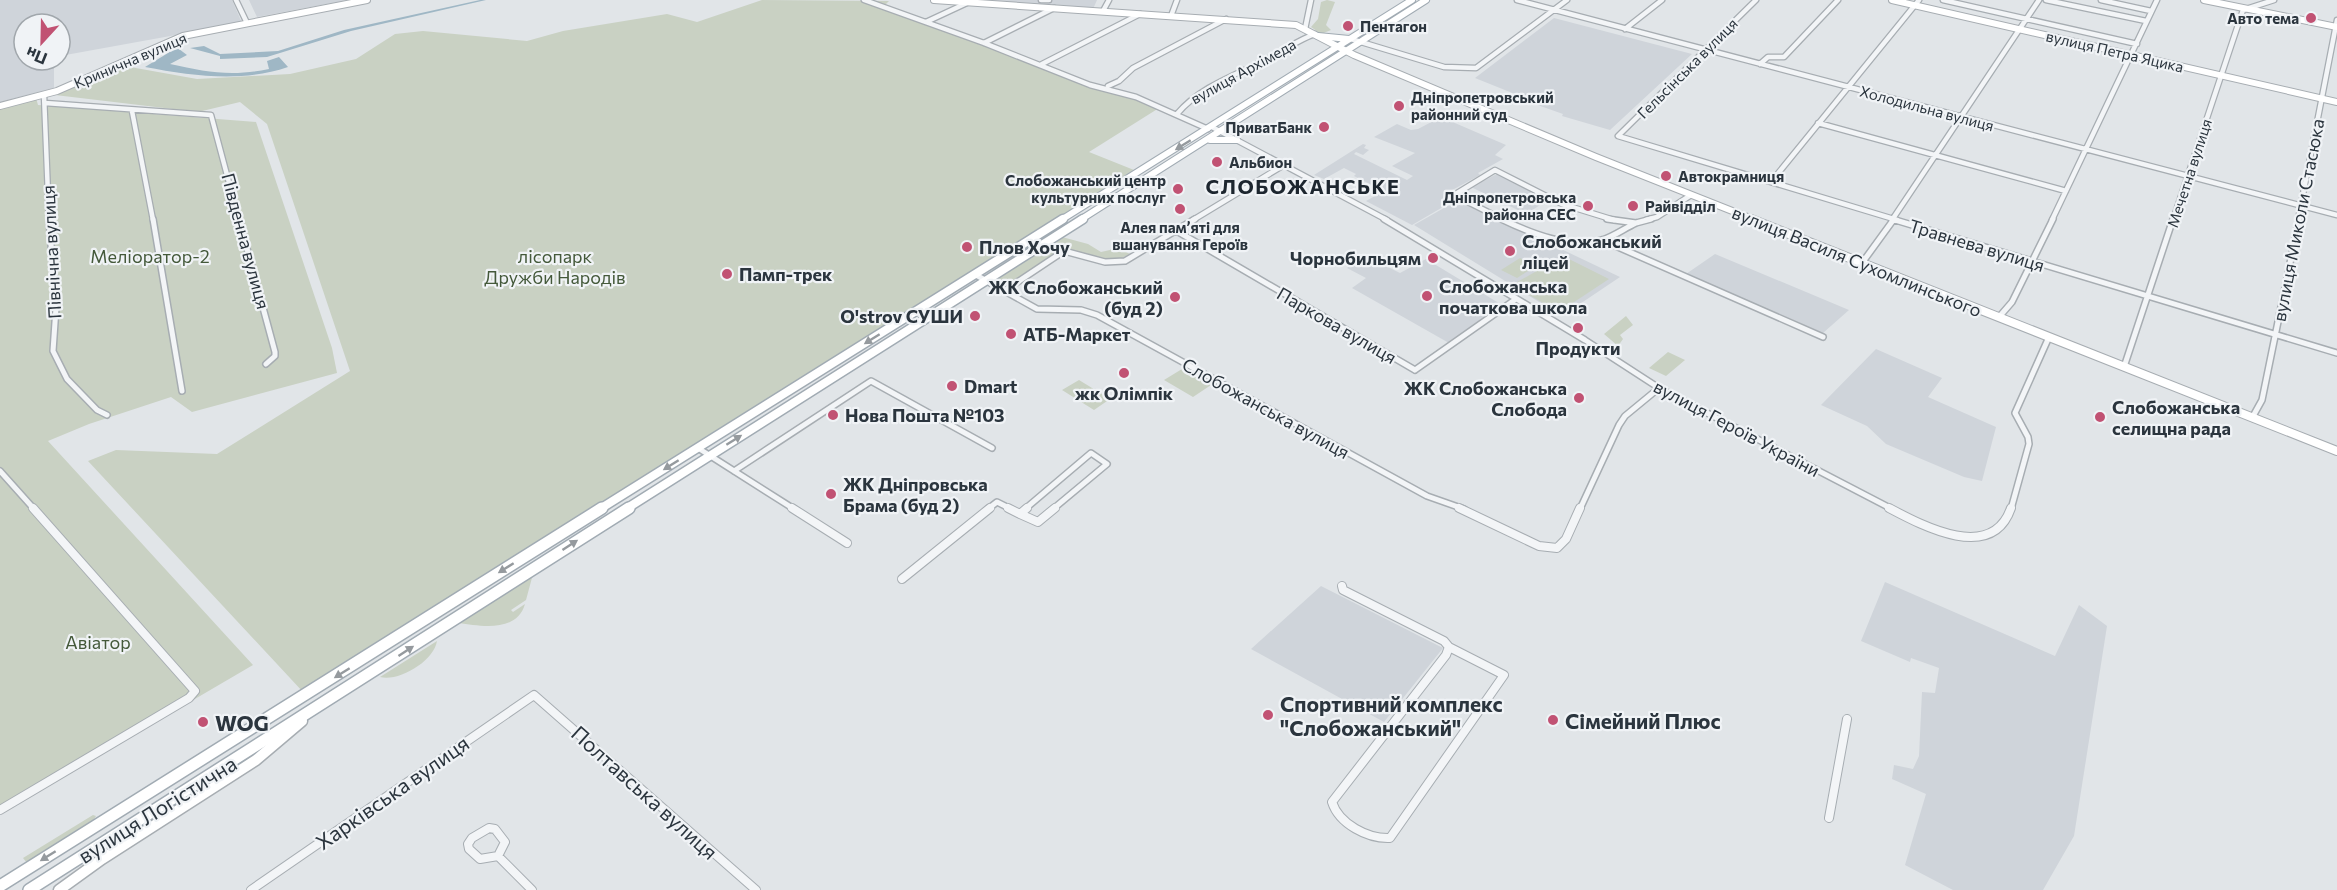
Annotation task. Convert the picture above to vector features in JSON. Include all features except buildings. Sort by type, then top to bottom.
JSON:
[{"type":"main road","points":[[1342,49],[1351,39],[1412,0]]},
{"type":"main road","points":[[0,886],[1210,128],[1342,49],[1361,42],[1426,0]]},
{"type":"main road","points":[[1316,35],[1333,39],[1351,39]]},
{"type":"main road","name":"вулиця Логістична","points":[[29,890],[1205,141],[1342,49]]},
{"type":"main road","points":[[1205,141],[1237,140]]},
{"type":"street","points":[[236,0],[247,23]]},
{"type":"street","name":"Кринична вулиця","points":[[0,106],[44,95],[176,38],[367,0]]},
{"type":"street","name":"вулиця Героїв України","points":[[864,0],[1042,64],[1090,85],[1107,87],[1133,95],[1220,131],[1390,222],[1659,388],[1928,528],[1943,533],[1968,536],[1996,529],[2007,520],[2029,444],[2028,437],[2015,413],[2049,337]]},
{"type":"street","name":"вулиця Василя Сухомлинського","points":[[933,0],[1287,24],[1305,29],[1342,49],[1691,195],[2337,451]]},
{"type":"street","points":[[1041,0],[1049,0]]},
{"type":"street","points":[[1103,11],[1109,0]]},
{"type":"street","points":[[1171,16],[1177,0]]},
{"type":"street","points":[[1305,29],[1311,0]]},
{"type":"street","name":"Холодильна вулиця","points":[[1517,0],[2337,215]]},
{"type":"street","points":[[1351,39],[1444,67],[1476,68],[1567,0]]},
{"type":"street","points":[[1625,29],[1662,0]]},
{"type":"street","name":"Гельсінська вулиця","points":[[1618,136],[1756,0]]},
{"type":"street","points":[[1760,64],[1768,57],[1784,57],[1838,0]]},
{"type":"street","name":"вулиця Петра Яцика","points":[[1892,0],[1917,3],[2337,102]]},
{"type":"street","points":[[1943,0],[2137,44]]},
{"type":"street","points":[[1862,263],[1937,156],[2039,0]]},
{"type":"street","points":[[2046,0],[2146,21]]},
{"type":"street","points":[[2101,0],[2151,11]]},
{"type":"street","points":[[1999,317],[2012,302],[2033,261],[2157,0]]},
{"type":"street","points":[[2204,0],[2336,27]]},
{"type":"street","points":[[2246,9],[2274,0]]},
{"type":"street","points":[[927,22],[969,2]]},
{"type":"street","points":[[1771,182],[1917,3]]},
{"type":"street","points":[[984,43],[1055,8]]},
{"type":"street","name":"Мечетна вулиця","points":[[2124,367],[2243,10],[2246,9]]},
{"type":"street","points":[[1042,64],[1140,14]]},
{"type":"street","points":[[1107,87],[1119,81],[1133,68],[1226,20]]},
{"type":"street","name":"вулиця Миколи Стасюка","points":[[2252,418],[2262,400],[2276,335],[2337,20]]},
{"type":"street","name":"вулиця Архімеда","points":[[1176,114],[1186,103],[1229,76],[1283,51],[1299,39],[1316,35]]},
{"type":"street","name":"Північна вулиця","points":[[44,95],[50,250],[56,308],[53,351],[67,379],[97,410],[107,415]]},
{"type":"street","points":[[45,103],[132,111],[141,149],[182,391]]},
{"type":"street","name":"Південна вулиця","points":[[132,111],[211,115],[275,352],[266,364]]},
{"type":"street","points":[[1818,123],[2066,191]]},
{"type":"street","name":"Травнева вулиця","points":[[1618,136],[2337,353]]},
{"type":"street","points":[[1041,245],[1115,263],[1125,261],[1284,165]]},
{"type":"street","points":[[1636,223],[1591,217],[1568,208],[1495,170],[1454,195],[1526,231],[1547,238],[1572,242],[1602,240],[1636,223],[1657,217],[1691,195]]},
{"type":"street","points":[[1621,222],[1626,228]]},
{"type":"street","name":"Паркова вулиця","points":[[1175,230],[1415,370],[1516,299]]},
{"type":"street","points":[[1602,240],[1823,337]]},
{"type":"street","points":[[1004,291],[1064,251]]},
{"type":"street","name":"Слобожанська вулиця","points":[[976,275],[1043,310],[1074,309],[1097,315],[1427,496],[1465,510],[1539,546],[1557,548],[1566,539],[1619,425],[1625,416],[1659,388]]},
{"type":"street","points":[[734,471],[871,381],[992,448]]},
{"type":"street","points":[[698,448],[847,543]]},
{"type":"street","points":[[902,579],[998,502],[1020,514],[1038,522],[1107,464],[1091,453],[1020,514]]},
{"type":"street","points":[[0,471],[195,691],[189,698],[0,810]]},
{"type":"street","points":[[1342,586],[1343,590],[1444,641],[1449,647],[1504,675],[1390,838],[1376,838],[1346,820],[1333,808],[1332,802],[1446,655],[1449,647]]},
{"type":"street","name":"Харківська вулиця","points":[[251,890],[534,695]]},
{"type":"street","name":"Полтавська вулиця","points":[[534,695],[756,890]]},
{"type":"street","points":[[59,889],[256,759],[324,703]]},
{"type":"street","points":[[1829,818],[1846,719]]},
{"type":"street","points":[[493,828],[505,842],[498,856],[480,859],[468,849],[468,844],[481,831],[493,828]]},
{"type":"street","points":[[498,856],[532,890]]},
{"type":"shaded area","points":[[0,0],[232,0],[242,23],[72,54],[72,12],[12,12],[12,72],[54,72],[54,88],[0,102]]},
{"type":"shaded area","points":[[249,0],[348,0],[257,17]]},
{"type":"shaded area","points":[[961,0],[1097,0],[1093,9]]},
{"type":"shaded area","points":[[1554,18],[1692,54],[1610,130],[1562,116],[1563,114],[1475,78]]},
{"type":"shaded area","points":[[1441,117],[1506,145],[1495,155],[1503,159],[1478,173],[1480,175],[1443,195],[1455,200],[1412,225],[1366,201],[1384,191],[1354,176],[1356,174],[1344,168],[1324,179],[1314,175],[1363,144],[1366,145],[1364,148],[1369,150],[1363,155],[1356,152],[1354,154],[1407,180],[1413,176],[1392,166],[1415,153],[1374,137],[1397,124],[1411,130],[1418,129]]},
{"type":"shaded area","points":[[1497,174],[1548,200],[1526,214],[1471,187]]},
{"type":"shaded area","name":"Слобожанський ліцей","points":[[1458,200],[1620,277],[1562,316],[1414,225]]},
{"type":"shaded area","points":[[1715,254],[1849,310],[1823,333],[1686,274]]},
{"type":"shaded area","name":"Cлобожанська початкова школа","points":[[1364,255],[1400,273],[1426,259],[1502,305],[1449,343],[1352,288],[1366,278],[1347,268]]},
{"type":"shaded area","points":[[1876,349],[1942,378],[1928,397],[1996,427],[1982,481],[1964,477],[1886,444],[1867,426],[1821,405]]},
{"type":"shaded area","points":[[1885,582],[2055,656],[2079,605],[2107,626],[2074,836],[2043,890],[1953,890],[1905,865],[1926,794],[1892,779],[1894,765],[1913,769],[1919,756],[1922,692],[1935,693],[1939,668],[1911,658],[1910,662],[1861,641]]},
{"type":"shaded area","points":[[1321,586],[1443,648],[1384,722],[1251,649]]},
{"type":"green space","name":"лісопарк Дружби Народів","points":[[762,0],[889,1],[881,9],[1159,108],[1089,152],[1134,170],[303,692],[88,461],[116,450],[217,454],[350,371],[267,124],[240,102],[198,112],[55,95],[119,65],[197,79],[290,74],[356,59],[395,34],[423,31],[527,41],[563,31],[667,14],[697,22]]},
{"type":"green space","points":[[1327,0],[1335,2],[1326,25],[1331,30],[1321,34],[1311,27],[1318,19],[1321,2]]},
{"type":"green space","name":"Меліоратор-2","points":[[36,98],[38,105],[256,122],[332,348],[337,373],[192,412],[171,397],[89,424],[48,441],[253,665],[0,813],[0,107]]},
{"type":"green space","points":[[1062,237],[1088,244],[1101,252],[1110,250],[1119,240],[1131,246],[1124,251],[1130,254],[1118,260],[1109,261],[1049,246]]},
{"type":"green space","points":[[1046,248],[1060,252],[1011,284],[1002,285],[995,281]]},
{"type":"green space","points":[[1563,256],[1609,279],[1559,312],[1512,285]]},
{"type":"green space","points":[[1520,258],[1536,266],[1517,278],[1501,270]]},
{"type":"green space","points":[[1626,316],[1633,325],[1620,335],[1623,339],[1618,346],[1604,334]]},
{"type":"green space","points":[[1668,352],[1685,360],[1666,376],[1649,368]]},
{"type":"green space","points":[[1182,369],[1211,385],[1193,397],[1164,380]]},
{"type":"green space","points":[[1079,380],[1110,399],[1094,410],[1062,390]]},
{"type":"green space","points":[[533,574],[526,600],[511,610],[513,612],[525,604],[521,613],[514,620],[497,626],[459,623]]},
{"type":"green space","points":[[437,641],[430,656],[414,668],[397,676],[380,677]]},
{"type":"green space","points":[[93,815],[96,816],[92,822],[27,863],[23,858]]},
{"type":"water","points":[[486,0],[351,31],[267,57],[220,59],[220,56],[190,48],[204,46],[220,54],[278,51],[344,30]]},
{"type":"water","points":[[179,49],[187,55],[170,64],[207,71],[243,73],[269,69],[267,61],[279,57],[288,67],[253,75],[217,76],[145,67],[173,50]]},
{"type":"place","name":"Авто тема","points":[[2311,18]]},
{"type":"place","name":"Пентагон","points":[[1348,26]]},
{"type":"place","name":"Дніпропетровський районний суд","points":[[1399,106]]},
{"type":"place","name":"ПриватБанк","points":[[1324,127]]},
{"type":"place","name":"Альбион","points":[[1217,162]]},
{"type":"place","name":"Автокрамниця","points":[[1666,176]]},
{"type":"place","name":"Слобожанський центр культурних послуг","points":[[1178,189]]},
{"type":"place","name":"Дніпропетровська районна СЕС","points":[[1588,206]]},
{"type":"place","name":"Райвідділ","points":[[1633,206]]},
{"type":"place","name":"Алея пам’яті для вшанування Героїв","points":[[1180,209]]},
{"type":"place","name":"Плов Хочу","points":[[967,247]]},
{"type":"place","name":"Слобожанський ліцей","points":[[1510,251]]},
{"type":"place","name":"Чорнобильцям","points":[[1433,258]]},
{"type":"place","name":"Памп-трек","points":[[727,274]]},
{"type":"place","name":"Cлобожанська початкова школа","points":[[1427,296]]},
{"type":"place","name":"ЖК Слобожанський (буд 2)","points":[[1175,297]]},
{"type":"place","name":"O'strov СУШИ","points":[[975,316]]},
{"type":"place","name":"Продукти","points":[[1578,328]]},
{"type":"place","name":"АТБ-Маркет","points":[[1011,334]]},
{"type":"place","name":"жк Олімпік","points":[[1124,373]]},
{"type":"place","name":"Dmart","points":[[952,386]]},
{"type":"place","name":"ЖК Слобожанська Слобода","points":[[1579,398]]},
{"type":"place","name":"Нова Пошта №103","points":[[833,415]]},
{"type":"place","name":"Слобожанська селищна рада","points":[[2100,417]]},
{"type":"place","name":"ЖК Дніпровська Брама (буд 2)","points":[[831,494]]},
{"type":"place","name":"Спортивний комплекс \"Слобожанський\"","points":[[1268,715]]},
{"type":"place","name":"Сімейний Плюс","points":[[1553,720]]},
{"type":"place","name":"WOG","points":[[203,722]]},
{"type":"district","name":"СЛОБОЖАНСЬКЕ","points":[[1303,186]]},
{"type":"park label","name":"Авіатор","points":[[98,642]]}]
